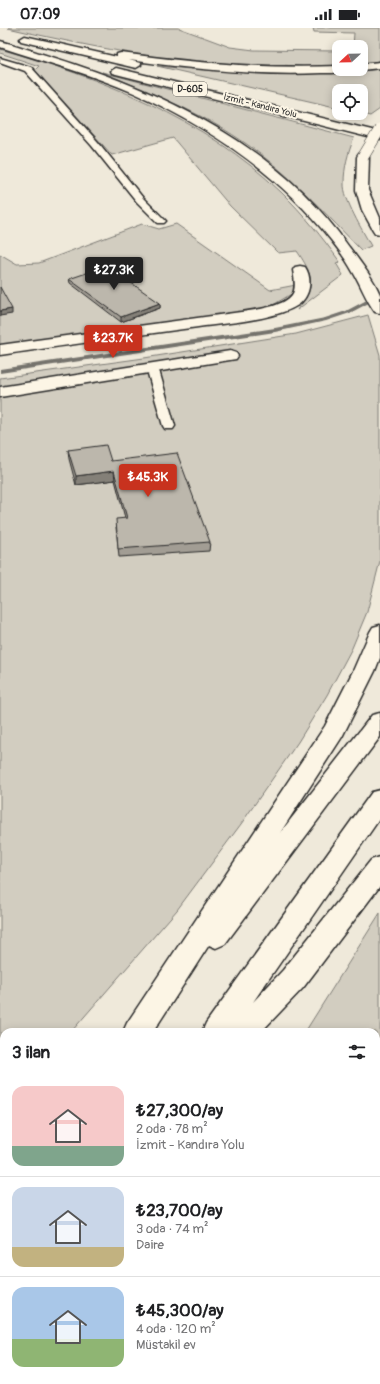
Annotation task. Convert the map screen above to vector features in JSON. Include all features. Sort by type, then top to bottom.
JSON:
[{"type":"main road","name":"D-605","points":[[171,74],[17,36],[120,56],[192,66],[260,71],[332,69]]},
{"type":"main road","name":"İzmit - Kandıra Yolu","points":[[0,44],[380,136]]},
{"type":"main road","points":[[0,44],[99,76],[137,91],[216,131],[256,159],[314,210],[335,234],[351,257],[369,285],[380,309]]},
{"type":"main road","points":[[368,66],[380,65]]},
{"type":"main road","points":[[377,125],[363,157],[362,190],[369,210],[380,230]]},
{"type":"main road","points":[[0,350],[215,320],[274,310],[295,300],[300,294],[303,285],[300,270]]},
{"type":"main road","points":[[0,392],[230,356]]},
{"type":"main road","points":[[140,1028],[334,730],[364,671],[380,632]]},
{"type":"main road","points":[[146,1028],[380,721]]},
{"type":"main road","points":[[219,1028],[380,799]]},
{"type":"main road","points":[[247,1028],[293,979],[380,867]]},
{"type":"lane","points":[[0,60],[28,69],[95,144],[140,200],[161,221]]},
{"type":"lane","points":[[152,367],[169,426]]},
{"type":"shaded area","points":[[8,28],[179,28],[230,47],[254,50],[332,51],[332,65],[255,67],[214,64],[131,53]]},
{"type":"shaded area","points":[[313,28],[380,28],[380,61],[368,62],[368,40],[354,40],[354,33],[314,32]]},
{"type":"shaded area","points":[[0,49],[38,60],[113,87],[185,122],[219,143],[251,166],[297,208],[340,262],[336,263],[343,275],[297,310],[308,294],[310,275],[306,265],[297,251],[278,253],[230,206],[173,138],[112,155],[35,70],[39,66],[0,53]]},
{"type":"shaded area","points":[[157,66],[268,74],[332,73],[332,76],[368,76],[368,70],[380,69],[380,109],[370,116],[368,115],[368,84],[332,84],[332,106]]},
{"type":"shaded area","points":[[102,72],[354,138],[348,155],[344,177],[345,190],[354,215],[371,246],[361,250],[300,188],[274,165],[242,141],[184,108]]},
{"type":"shaded area","points":[[142,224],[159,229],[176,224],[270,290],[296,285],[293,293],[273,305],[253,311],[0,345],[0,254],[17,264],[39,263]]},
{"type":"shaded area","points":[[368,315],[380,355],[380,561],[367,612],[352,648],[327,695],[298,742],[241,824],[177,910],[74,1028],[0,1028],[0,378],[144,358],[296,334]]},
{"type":"shaded area","points":[[380,913],[380,1028],[308,1028]]},
{"type":"building","points":[[107,266],[160,303],[121,317],[69,279]]},
{"type":"building","points":[[0,287],[12,309],[0,311]]},
{"type":"building","points":[[106,445],[111,461],[177,453],[210,542],[118,549],[116,519],[127,518],[114,471],[76,476],[68,450]]},
{"type":"waterway","points":[[0,371],[275,330],[326,319],[348,312],[380,295]]}]
